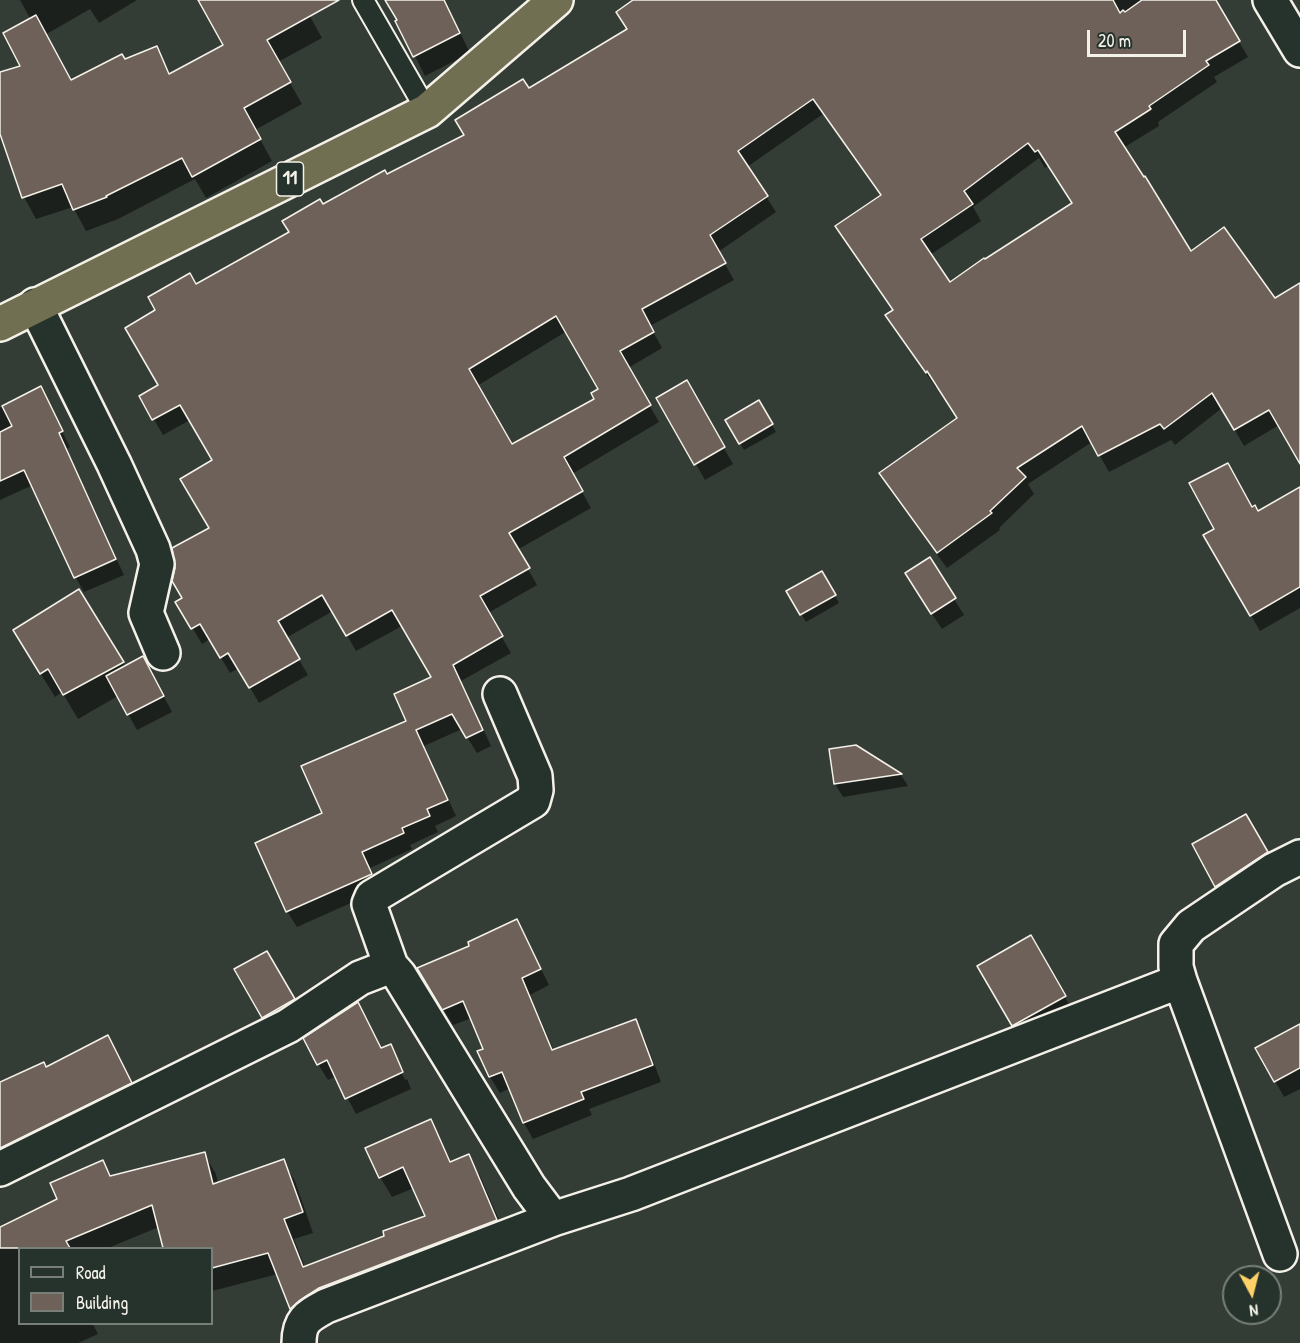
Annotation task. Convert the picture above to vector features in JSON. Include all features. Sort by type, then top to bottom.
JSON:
[{"type":"highway","name":"11","points":[[0,324],[427,111],[556,0]]},
{"type":"street","points":[[1270,0],[1300,50]]},
{"type":"street","points":[[35,306],[114,464],[153,549],[157,564],[146,613],[163,653]]},
{"type":"street","points":[[500,694],[535,777],[536,789],[533,801],[372,897],[369,904],[391,966],[399,975],[529,1187],[553,1219]]},
{"type":"street","points":[[1280,1254],[1180,981],[1176,968],[1176,944],[1191,926],[1274,870],[1300,857]]},
{"type":"street","points":[[0,1169],[288,1026],[360,978],[391,966]]},
{"type":"street","points":[[299,1343],[300,1328],[308,1316],[326,1306],[553,1219],[631,1194],[1180,981]]},
{"type":"lane","points":[[363,0],[427,111]]},
{"type":"building","points":[[198,0],[339,0],[267,40],[291,82],[244,108],[261,139],[192,177],[182,158],[107,197],[73,210],[62,184],[22,198],[0,134],[0,72],[20,66],[3,33],[36,15],[71,80],[122,54],[125,59],[157,46],[169,74],[223,45]]},
{"type":"building","points":[[385,0],[444,0],[460,33],[413,57],[395,21],[397,20]]},
{"type":"building","points":[[633,0],[1113,0],[1120,13],[1142,0],[1216,0],[1240,41],[1206,61],[1209,65],[1149,106],[1151,109],[1115,132],[1191,251],[1224,227],[1275,298],[1300,283],[1300,464],[1269,410],[1234,430],[1212,393],[1164,429],[1160,424],[1098,456],[1082,426],[1017,468],[1026,477],[990,511],[992,513],[937,553],[879,473],[957,418],[927,371],[926,373],[885,315],[893,310],[835,226],[881,195],[813,99],[738,151],[768,196],[710,235],[726,263],[642,309],[654,332],[620,351],[651,405],[564,457],[583,491],[509,533],[530,568],[480,596],[503,636],[453,665],[483,730],[466,738],[452,714],[416,730],[448,800],[427,809],[430,816],[402,828],[404,833],[362,852],[372,874],[286,912],[255,843],[322,813],[301,766],[406,721],[394,694],[431,677],[392,610],[346,636],[322,595],[278,621],[300,659],[249,688],[228,653],[220,658],[200,624],[191,629],[175,602],[182,598],[172,581],[175,568],[172,548],[209,528],[180,479],[212,460],[180,405],[152,420],[139,396],[158,385],[125,328],[155,310],[148,297],[190,273],[196,284],[289,232],[282,221],[320,199],[323,204],[385,170],[387,174],[464,135],[455,120],[523,79],[529,88],[627,29],[616,12]],"holes":[[[1028,143],[1035,152],[1038,150],[1072,203],[950,282],[921,239],[973,204],[964,191]],[[556,316],[598,389],[591,393],[594,399],[512,444],[469,369]]]},
{"type":"building","points":[[687,380],[725,447],[694,465],[656,398]]},
{"type":"building","points":[[41,386],[63,431],[59,433],[116,559],[74,578],[24,470],[0,481],[0,432],[12,426],[2,406]]},
{"type":"building","points":[[759,400],[773,424],[739,444],[725,420]]},
{"type":"building","points":[[1228,463],[1252,507],[1255,505],[1258,511],[1300,487],[1300,587],[1250,616],[1203,535],[1214,529],[1189,483]]},
{"type":"building","points":[[930,557],[956,598],[931,614],[905,573]]},
{"type":"building","points":[[822,571],[836,595],[800,615],[786,591]]},
{"type":"building","points":[[79,589],[124,662],[63,695],[48,669],[40,674],[13,630]]},
{"type":"building","points":[[143,656],[164,696],[127,715],[106,676]]},
{"type":"building","points":[[856,745],[902,774],[834,784],[829,749]]},
{"type":"building","points":[[1246,814],[1268,852],[1215,887],[1192,844]]},
{"type":"building","points":[[517,919],[541,969],[522,978],[552,1050],[636,1019],[653,1065],[581,1092],[584,1099],[523,1123],[502,1072],[489,1077],[477,1051],[483,1049],[463,1001],[442,1010],[417,968],[469,946],[468,942]]},
{"type":"building","points":[[1031,935],[1066,996],[1012,1026],[977,966]]},
{"type":"building","points":[[267,951],[295,999],[262,1018],[234,969]]},
{"type":"building","points":[[358,1002],[381,1048],[391,1044],[403,1072],[345,1099],[327,1060],[317,1065],[303,1038]]},
{"type":"building","points":[[1300,1024],[1300,1068],[1274,1082],[1255,1048]]},
{"type":"building","points":[[108,1035],[132,1083],[0,1148],[0,1082],[44,1062],[46,1067]]},
{"type":"building","points":[[431,1119],[450,1162],[469,1154],[497,1220],[319,1288],[290,1309],[268,1253],[213,1268],[213,1247],[163,1247],[152,1205],[66,1241],[69,1247],[0,1248],[0,1227],[57,1199],[50,1183],[103,1160],[110,1176],[205,1152],[213,1184],[284,1159],[303,1212],[284,1219],[303,1267],[384,1236],[383,1231],[425,1216],[403,1167],[379,1178],[365,1148]]}]
